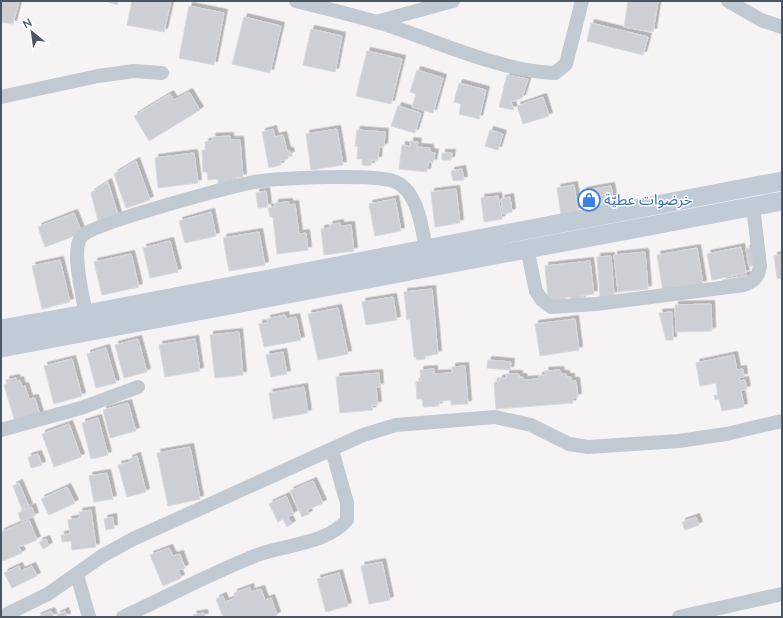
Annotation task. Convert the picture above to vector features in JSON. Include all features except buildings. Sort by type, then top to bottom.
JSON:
[{"type":"street","points":[[296,1],[375,22],[506,65],[542,73],[555,73],[566,64],[582,1]]},
{"type":"street","points":[[375,22],[452,1]]},
{"type":"street","points":[[728,1],[761,20],[782,27]]},
{"type":"street","points":[[1,97],[98,76],[134,71],[162,73]]},
{"type":"street","points":[[86,314],[77,257],[78,246],[82,236],[92,229],[163,206],[254,182],[312,178],[380,178],[396,182],[407,191],[414,202],[426,249]]},
{"type":"street","points":[[1,329],[782,181]]},
{"type":"street","points":[[1,348],[782,201]]},
{"type":"street","points":[[527,248],[536,291],[542,300],[551,307],[596,304],[744,285],[753,281],[758,276],[760,266],[754,206]]},
{"type":"street","points":[[1,430],[81,408],[138,387]]},
{"type":"street","points":[[2,617],[48,594],[102,556],[133,539],[363,436],[396,425],[495,417],[531,425],[569,444],[588,447],[687,440],[726,434],[782,421]]},
{"type":"street","points":[[124,617],[200,580],[261,554],[315,539],[340,529],[347,520],[347,503],[332,450]]},
{"type":"street","points":[[77,575],[89,617]]},
{"type":"street","points":[[679,617],[782,594]]},
{"type":"place","name":"خرضوات عطيّة","points":[[589,200]]}]
